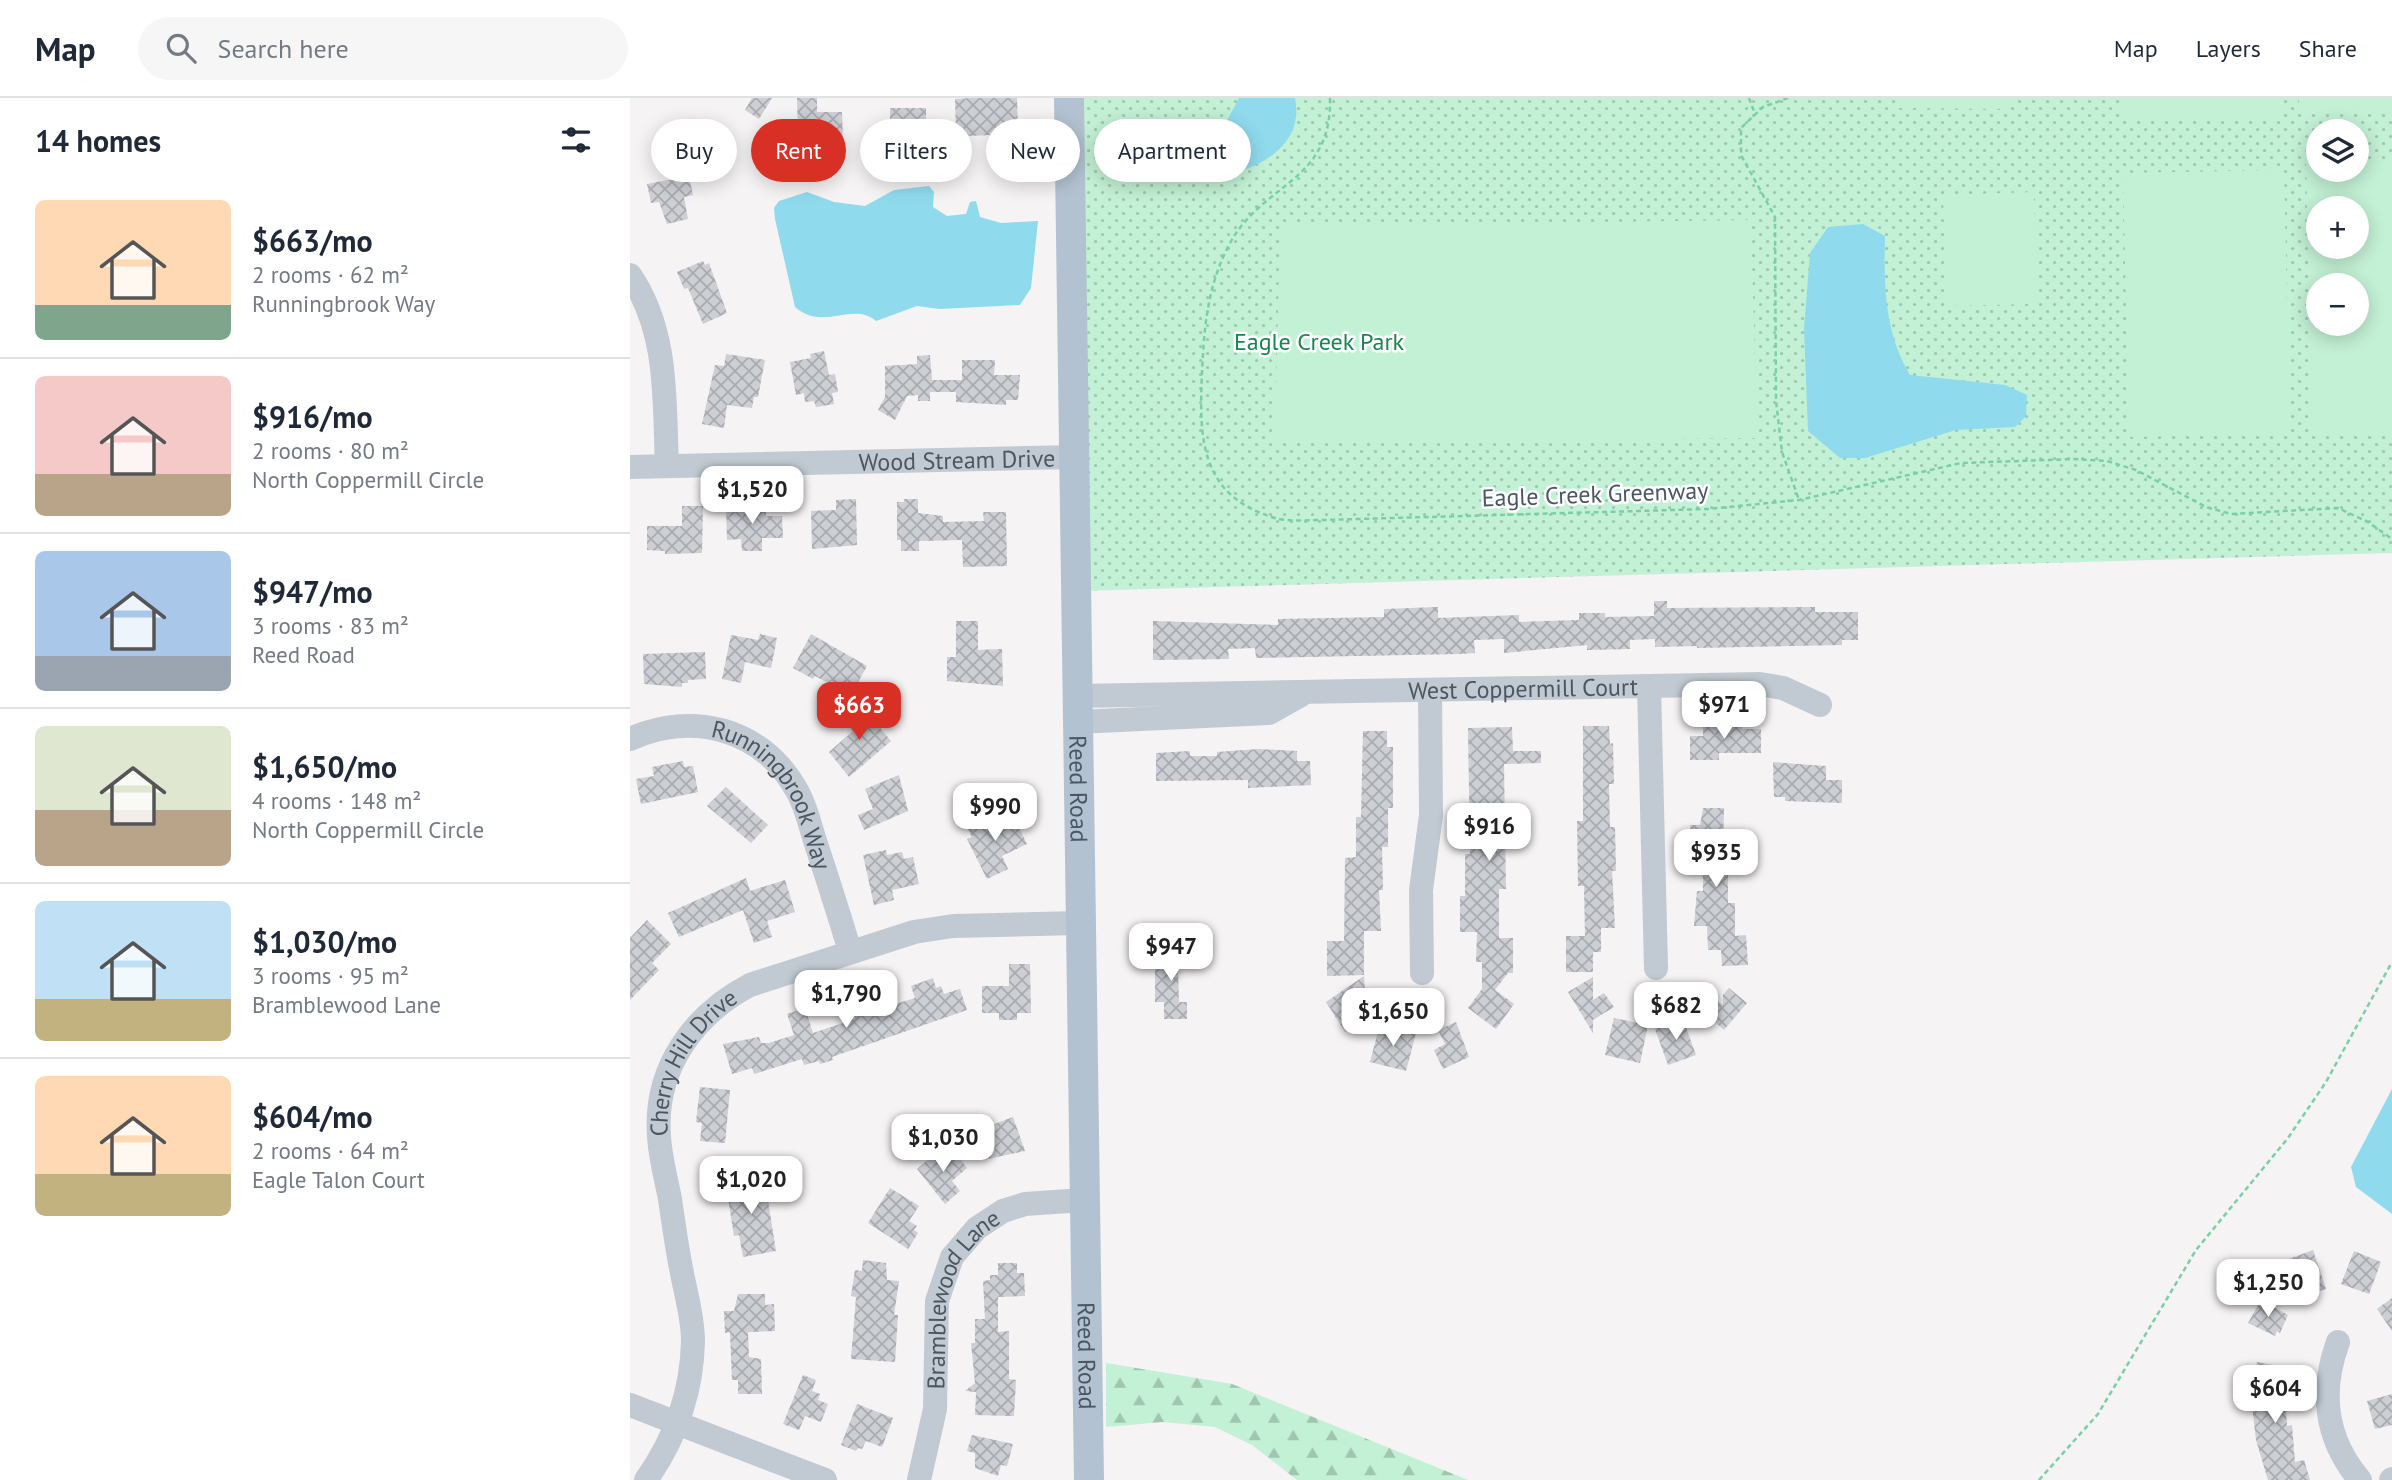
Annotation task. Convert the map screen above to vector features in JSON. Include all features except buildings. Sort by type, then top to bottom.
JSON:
[{"type":"main road","name":"Reed Road","points":[[1069,98],[1089,1480]]},
{"type":"street","points":[[630,275],[650,314],[661,353],[667,466]]},
{"type":"street","name":"Wood Stream Drive","points":[[630,467],[1074,457]]},
{"type":"street","name":"West Coppermill Court","points":[[1077,709],[1269,713],[1305,693],[1760,684],[1783,688],[1820,705]]},
{"type":"street","points":[[1649,686],[1656,968]]},
{"type":"street","points":[[1422,973],[1421,890],[1431,815],[1430,692]]},
{"type":"street","name":"Runningbrook Way","points":[[630,739],[654,729],[684,724],[708,726],[737,735],[770,755],[786,772],[801,799],[850,951]]},
{"type":"street","name":"Cherry Hill Drive","points":[[646,1480],[661,1458],[678,1423],[690,1378],[693,1340],[690,1301],[659,1137],[665,1082],[685,1040],[704,1016],[729,996],[750,985],[850,951],[914,932],[953,926],[1079,923]]},
{"type":"street","name":"Bramblewood Lane","points":[[919,1480],[935,1409],[937,1301],[952,1257],[977,1227],[1003,1212],[1025,1204],[1084,1200]]},
{"type":"street","points":[[2338,1342],[2329,1372],[2328,1410],[2338,1448],[2360,1480]]},
{"type":"street","points":[[630,1405],[825,1480]]},
{"type":"path","name":"Eagle Creek Greenway","points":[[1330,98],[1328,136],[1318,155],[1307,169],[1257,208],[1241,225],[1215,278],[1205,315],[1200,424],[1203,451],[1215,477],[1241,504],[1277,519],[1708,509],[1799,500],[1961,463],[2074,459],[2107,461],[2136,470],[2206,507],[2231,514],[2338,508],[2368,522],[2392,539]]},
{"type":"path","points":[[1749,98],[1755,114]]},
{"type":"path","points":[[1788,98],[1763,107],[1741,128],[1741,155],[1775,217],[1776,401],[1782,452],[1799,500]]},
{"type":"path","points":[[2039,1480],[2098,1415],[2196,1251],[2288,1138],[2326,1082],[2392,962]]},
{"type":"green space","name":"Eagle Creek Park","points":[[1072,98],[2392,98],[2392,553],[1079,591],[1073,182],[1080,182],[1080,119],[1072,119]]},
{"type":"green space","points":[[1896,98],[2011,98],[2011,109],[1896,108]]},
{"type":"green space","points":[[2122,98],[2280,98],[2281,117],[2122,120]]},
{"type":"green space","points":[[2299,98],[2392,98],[2392,113],[2299,114]]},
{"type":"green space","points":[[2392,159],[2392,432],[2312,433],[2310,336],[2369,336],[2369,273],[2308,273],[2308,259],[2369,259],[2369,196],[2307,196],[2306,182],[2369,182],[2369,160]]},
{"type":"green space","points":[[2284,170],[2290,433],[2129,437],[2123,173]]},
{"type":"green space","points":[[2034,192],[2037,304],[1947,306],[1943,195]]},
{"type":"green space","points":[[1751,220],[1757,438],[1275,443],[1280,226]]},
{"type":"green space","points":[[1106,1363],[1232,1384],[1468,1480],[1297,1480],[1252,1445],[1215,1427],[1163,1422],[1106,1427]]},
{"type":"water","points":[[1239,98],[1295,98],[1296,112],[1290,136],[1274,154],[1251,167],[1251,119],[1228,119]]},
{"type":"water","points":[[929,186],[934,192],[933,207],[947,216],[966,214],[970,202],[976,201],[980,217],[1001,223],[1038,221],[1031,288],[1020,305],[940,309],[917,306],[876,321],[857,314],[817,317],[795,307],[775,219],[774,208],[779,201],[807,192],[834,202],[865,206],[894,190]]},
{"type":"water","points":[[1863,224],[1885,236],[1890,325],[1910,375],[2005,385],[2027,395],[2026,416],[2015,427],[1956,430],[1865,458],[1840,458],[1808,431],[1804,329],[1810,253],[1828,227]]},
{"type":"water","points":[[2392,1089],[2392,1214],[2356,1187],[2351,1167]]}]
